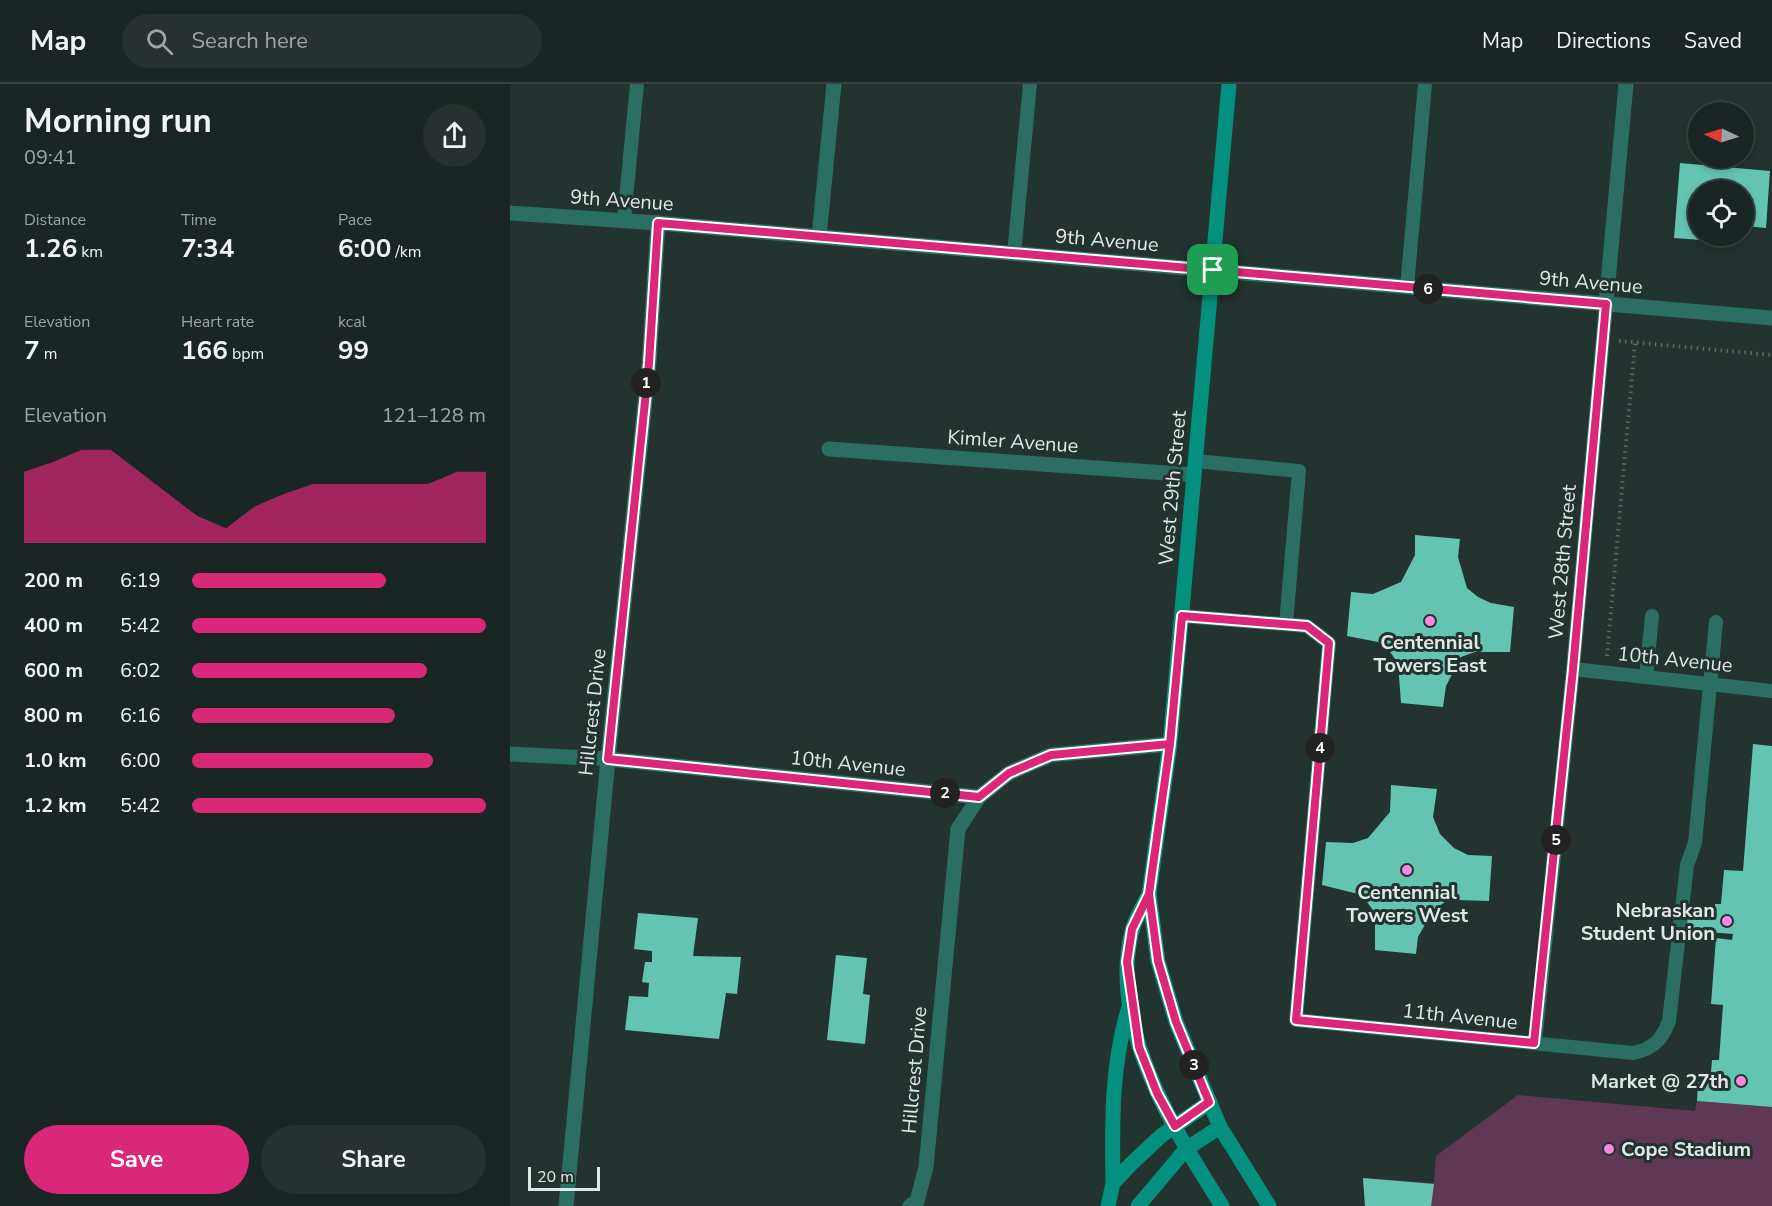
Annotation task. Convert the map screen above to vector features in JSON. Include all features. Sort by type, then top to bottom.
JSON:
[{"type":"street","points":[[819,237],[834,84]]},
{"type":"street","name":"West 29th Street","points":[[1229,84],[1170,744],[1149,894],[1158,961],[1176,1022],[1220,1127],[1269,1206]]},
{"type":"street","name":"West 28th Street","points":[[1606,304],[1626,84]]},
{"type":"street","name":"9th Avenue","points":[[510,213],[624,220],[1772,318]]},
{"type":"street","name":"Hillcrest Drive","points":[[566,1206],[608,759],[649,363],[658,223]]},
{"type":"street","name":"Kimler Avenue","points":[[829,449],[1195,468]]},
{"type":"street","points":[[979,797],[1009,773],[1051,755],[1170,744]]},
{"type":"street","name":"10th Avenue","points":[[510,754],[608,759],[979,797]]},
{"type":"street","name":"Hillcrest Drive","points":[[910,1206],[917,1201],[926,1167],[958,829],[979,797]]},
{"type":"street","name":"West 29th Street","points":[[1149,894],[1132,929],[1127,962],[1139,1047],[1157,1093],[1186,1149],[1222,1206]]},
{"type":"street","points":[[1108,1206],[1113,1183],[1112,1114],[1120,1035],[1131,1001]]},
{"type":"street","points":[[1113,1183],[1145,1150],[1209,1102]]},
{"type":"street","points":[[1138,1206],[1186,1149],[1220,1127]]},
{"type":"lane","points":[[624,220],[636,84]]},
{"type":"lane","points":[[1014,254],[1030,84]]},
{"type":"lane","points":[[1407,287],[1425,84]]},
{"type":"lane","name":"West 28th Street","points":[[1534,1043],[1573,669],[1606,304]]},
{"type":"lane","points":[[1182,616],[1286,624],[1299,471],[1264,468],[1195,468]]},
{"type":"lane","points":[[1646,677],[1652,616]]},
{"type":"lane","points":[[1710,685],[1716,622]]},
{"type":"lane","name":"11th Avenue","points":[[1286,624],[1307,626],[1329,643],[1296,1020],[1633,1053],[1645,1051],[1654,1045],[1664,1035],[1669,1021],[1687,865],[1695,843],[1710,685]]},
{"type":"lane","name":"10th Avenue","points":[[1573,669],[1772,691]]},
{"type":"path","points":[[1603,340],[1772,355]]},
{"type":"path","points":[[1606,668],[1635,343]]},
{"type":"shaded area","name":"Cope Stadium","points":[[1518,1095],[1695,1111],[1697,1101],[1772,1107],[1772,1206],[1365,1206],[1363,1178],[1434,1183],[1436,1156]]},
{"type":"building","points":[[1680,163],[1688,164],[1688,168],[1770,171],[1766,228],[1754,227],[1754,180],[1688,180],[1688,239],[1674,238]]},
{"type":"building","name":"Centennial Towers East","points":[[1415,535],[1460,539],[1458,557],[1467,588],[1478,597],[1491,603],[1514,607],[1510,652],[1475,652],[1461,657],[1446,686],[1443,707],[1401,703],[1398,663],[1390,652],[1378,642],[1347,636],[1351,592],[1373,594],[1401,582],[1415,555]]},
{"type":"building","name":"Nebraskan Student Union","points":[[1753,744],[1772,746],[1772,1107],[1697,1101],[1698,1082],[1710,1083],[1712,1060],[1719,1060],[1723,1005],[1711,1004],[1716,938],[1732,940],[1733,934],[1681,930],[1682,910],[1715,912],[1715,904],[1721,904],[1724,870],[1743,871]]},
{"type":"building","name":"Centennial Towers West","points":[[1391,785],[1437,789],[1433,817],[1440,834],[1454,848],[1468,855],[1492,856],[1489,901],[1445,902],[1433,910],[1418,937],[1416,954],[1375,950],[1375,913],[1367,902],[1358,894],[1322,885],[1326,842],[1353,843],[1368,838],[1390,812]]},
{"type":"building","points":[[638,913],[698,918],[693,956],[741,957],[737,994],[726,993],[719,1039],[625,1030],[629,996],[648,997],[649,983],[642,982],[645,962],[652,962],[652,951],[634,949]]},
{"type":"building","points":[[836,955],[867,958],[863,994],[870,995],[865,1044],[827,1040]]},
{"type":"building","points":[[1363,1178],[1434,1184],[1431,1206],[1365,1206]]},
{"type":"place","name":"Centennial Towers East","points":[[1430,621]]},
{"type":"place","name":"Centennial Towers West","points":[[1407,870]]},
{"type":"place","name":"Nebraskan Student Union","points":[[1727,921]]},
{"type":"place","name":"Market @ 27th","points":[[1741,1081]]},
{"type":"place","name":"Cope Stadium","points":[[1609,1149]]},
{"type":"route","points":[[1213,270],[658,223],[649,363],[608,759],[979,797],[1009,773],[1051,755],[1170,744],[1149,894],[1132,929],[1127,962],[1139,1047],[1157,1093],[1175,1126],[1209,1102],[1176,1022],[1158,961],[1149,894],[1160,819],[1170,744],[1182,616],[1307,626],[1329,643],[1296,1020],[1534,1043],[1573,669],[1606,304],[1213,270]]}]
